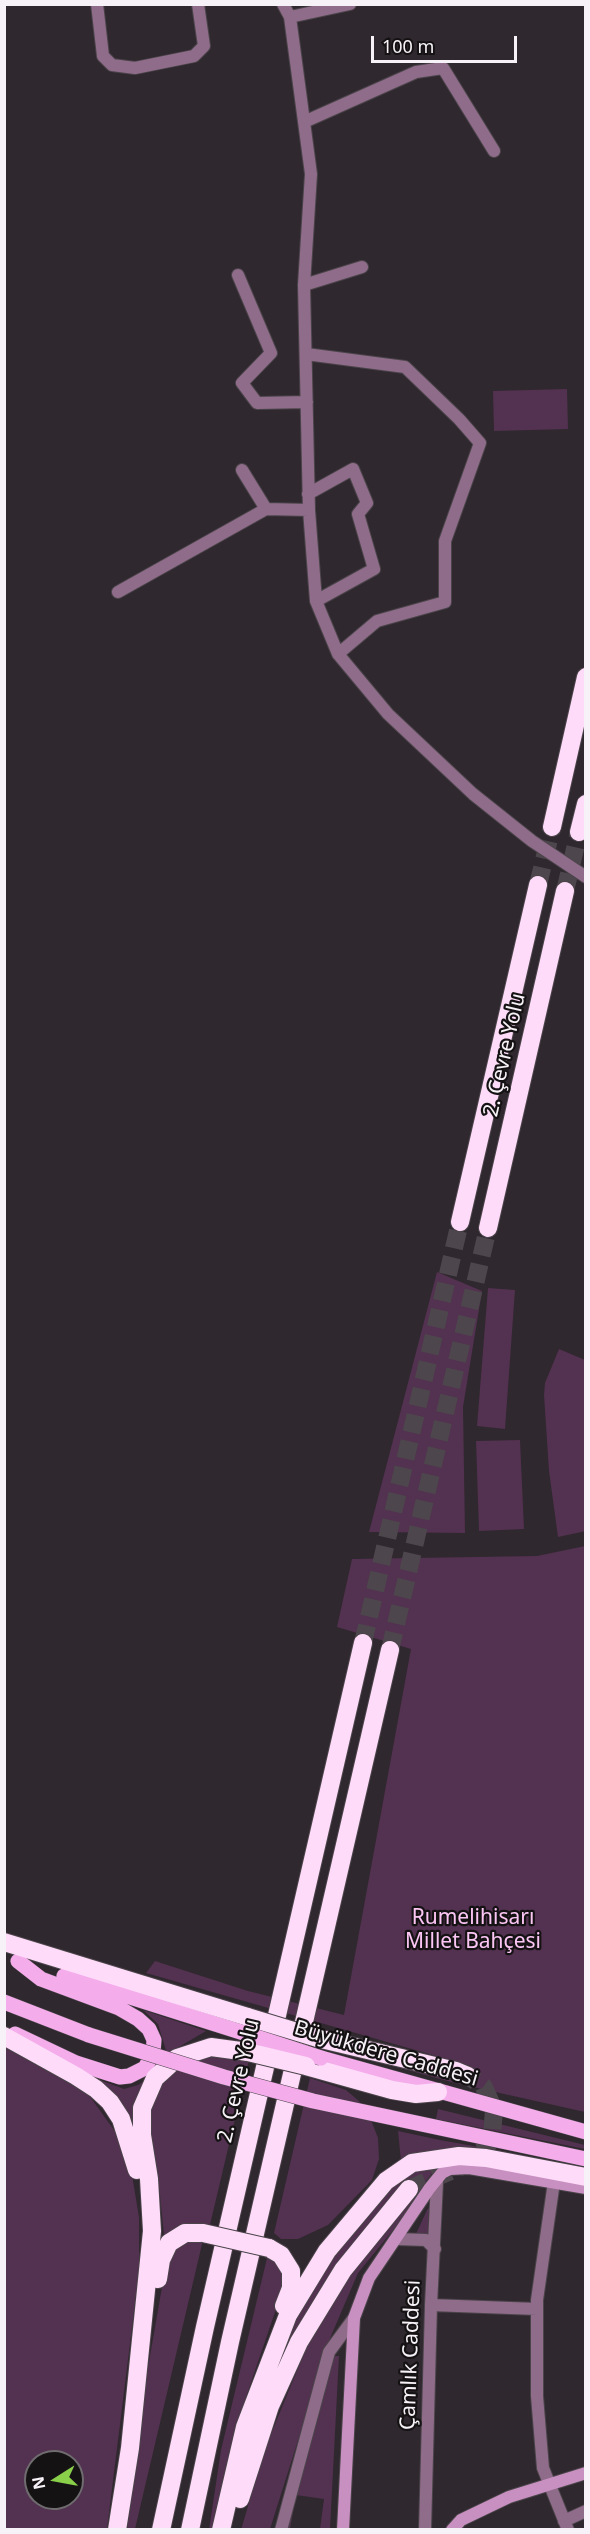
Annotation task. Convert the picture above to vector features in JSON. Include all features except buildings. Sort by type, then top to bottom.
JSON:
[{"type":"highway","points":[[552,827],[585,677]]},
{"type":"highway","points":[[579,832],[585,804]]},
{"type":"highway","name":"2. Çevre Yolu","points":[[460,1222],[538,885]]},
{"type":"highway","name":"2. Çevre Yolu","points":[[488,1228],[565,891]]},
{"type":"highway","name":"2. Çevre Yolu","points":[[161,2529],[363,1643]]},
{"type":"highway","points":[[190,2529],[230,2342],[390,1650]]},
{"type":"highway","points":[[4,1942],[248,2034],[313,2062],[392,2090],[416,2094],[438,2092]]},
{"type":"highway","points":[[130,2448],[152,2213],[141,2122],[148,2092],[164,2068],[192,2051],[219,2047],[248,2034],[317,2038],[456,2071],[468,2076]]},
{"type":"highway","points":[[4,2036],[96,2089],[115,2109],[126,2132],[138,2172],[146,2219],[148,2264]]},
{"type":"highway","points":[[221,2529],[245,2427],[288,2315],[313,2272],[348,2225],[386,2181],[402,2168],[436,2158],[471,2157],[585,2177]]},
{"type":"highway","points":[[231,2529],[270,2406],[299,2342],[350,2262],[409,2189]]},
{"type":"highway","points":[[117,2529],[164,2250],[176,2237],[185,2233],[203,2233],[269,2248],[281,2255],[288,2265],[291,2279],[287,2300],[267,2348],[259,2387]]},
{"type":"highway","points":[[150,2529],[162,2494],[173,2472]]},
{"type":"main road","points":[[11,1959],[248,2034]]},
{"type":"main road","points":[[4,2028],[76,2063],[120,2078],[145,2068],[153,2053],[154,2040],[149,2029],[138,2019],[119,2008],[41,1979],[11,1959]]},
{"type":"main road","points":[[4,2002],[89,2035],[215,2075],[313,2101],[585,2159]]},
{"type":"main road","name":"Büyükdere Caddesi","points":[[438,2092],[585,2132]]},
{"type":"street","points":[[97,4],[103,56],[112,66],[135,68],[194,56],[204,46],[198,4]]},
{"type":"street","points":[[282,4],[290,17],[311,174],[304,285],[308,494],[316,602],[338,654],[388,714],[473,794],[532,841],[585,877]]},
{"type":"street","points":[[290,17],[350,4]]},
{"type":"street","points":[[304,122],[416,72],[443,68],[494,151]]},
{"type":"street","points":[[304,285],[362,267]]},
{"type":"street","points":[[238,275],[271,352],[242,383],[257,404],[307,402]]},
{"type":"street","points":[[306,354],[405,367],[459,419],[480,443],[445,541],[445,602],[377,621],[338,654]]},
{"type":"street","points":[[308,494],[353,469],[367,503],[358,514],[374,569],[316,602]]},
{"type":"street","points":[[242,470],[266,509]]},
{"type":"street","points":[[118,592],[266,509],[309,510]]},
{"type":"street","points":[[281,2529],[329,2352],[354,2318],[369,2278],[442,2173],[450,2169],[469,2168],[585,2188]]},
{"type":"street","name":"Çamlık Caddesi","points":[[425,2529],[430,2305],[435,2249],[437,2182]]},
{"type":"street","points":[[554,2182],[537,2309],[537,2396],[543,2468],[566,2525],[585,2511]]},
{"type":"street","points":[[396,2239],[426,2240],[435,2249]]},
{"type":"street","points":[[430,2305],[537,2309]]},
{"type":"street","points":[[343,2529],[354,2318]]},
{"type":"street","points":[[452,2529],[461,2520],[508,2497],[585,2473]]},
{"type":"green space","points":[[567,389],[568,429],[494,431],[493,391]]},
{"type":"green space","points":[[437,1272],[482,1291],[463,1407],[465,1533],[369,1532]]},
{"type":"green space","points":[[488,1288],[515,1290],[505,1429],[477,1426]]},
{"type":"green space","points":[[559,1349],[585,1360],[586,1531],[558,1537],[549,1471],[544,1395],[545,1383]]},
{"type":"green space","points":[[520,1440],[524,1529],[479,1531],[476,1441]]},
{"type":"green space","name":"Rumelihisarı Millet Bahçesi","points":[[585,1546],[585,2112],[455,2083],[335,2050],[463,2077],[471,2066],[146,1973],[155,1961],[248,1991],[344,2015],[411,1649],[337,1627],[352,1559],[537,1556]]},
{"type":"green space","points":[[143,2010],[206,2031],[167,2054],[158,2024]]},
{"type":"green space","points":[[4,2047],[83,2091],[91,2098],[119,2137],[132,2175],[139,2217],[139,2271],[107,2529],[5,2529]]},
{"type":"green space","points":[[216,2055],[249,2060],[209,2229],[180,2226],[164,2235],[158,2176],[148,2120],[157,2088],[188,2060]]},
{"type":"green space","points":[[310,2078],[346,2090],[359,2101],[371,2120],[378,2138],[379,2159],[372,2180],[328,2225],[298,2239],[281,2239],[274,2233]]},
{"type":"green space","points":[[147,2079],[134,2128],[123,2104],[100,2080],[124,2089],[138,2085]]},
{"type":"green space","points":[[438,2109],[585,2145],[585,2149],[436,2119]]},
{"type":"green space","points":[[398,2131],[507,2152],[506,2158],[469,2152],[432,2151],[401,2161]]},
{"type":"green space","points":[[447,2163],[434,2171],[425,2182],[411,2208],[358,2273],[331,2336],[270,2529],[241,2530],[264,2451],[308,2344],[284,2357],[281,2355],[301,2305],[320,2273],[367,2211],[406,2172]]},
{"type":"green space","points":[[429,2208],[428,2234],[416,2234],[427,2210]]},
{"type":"green space","points":[[203,2240],[135,2529],[127,2530],[143,2396],[166,2264],[177,2241]]},
{"type":"green space","points":[[268,2254],[274,2257],[286,2280],[246,2397],[214,2529],[209,2530],[221,2450]]},
{"type":"green space","points":[[330,2356],[339,2356],[330,2529],[320,2529],[324,2499],[296,2495],[290,2529],[285,2530]]},
{"type":"tunnel","points":[[538,885],[552,827]]},
{"type":"tunnel","points":[[565,891],[579,832]]},
{"type":"tunnel","points":[[363,1643],[460,1222]]},
{"type":"tunnel","points":[[390,1650],[488,1228]]},
{"type":"tunnel","points":[[409,2189],[460,2167],[486,2148],[492,2136],[494,2110],[484,2087],[468,2076]]}]
